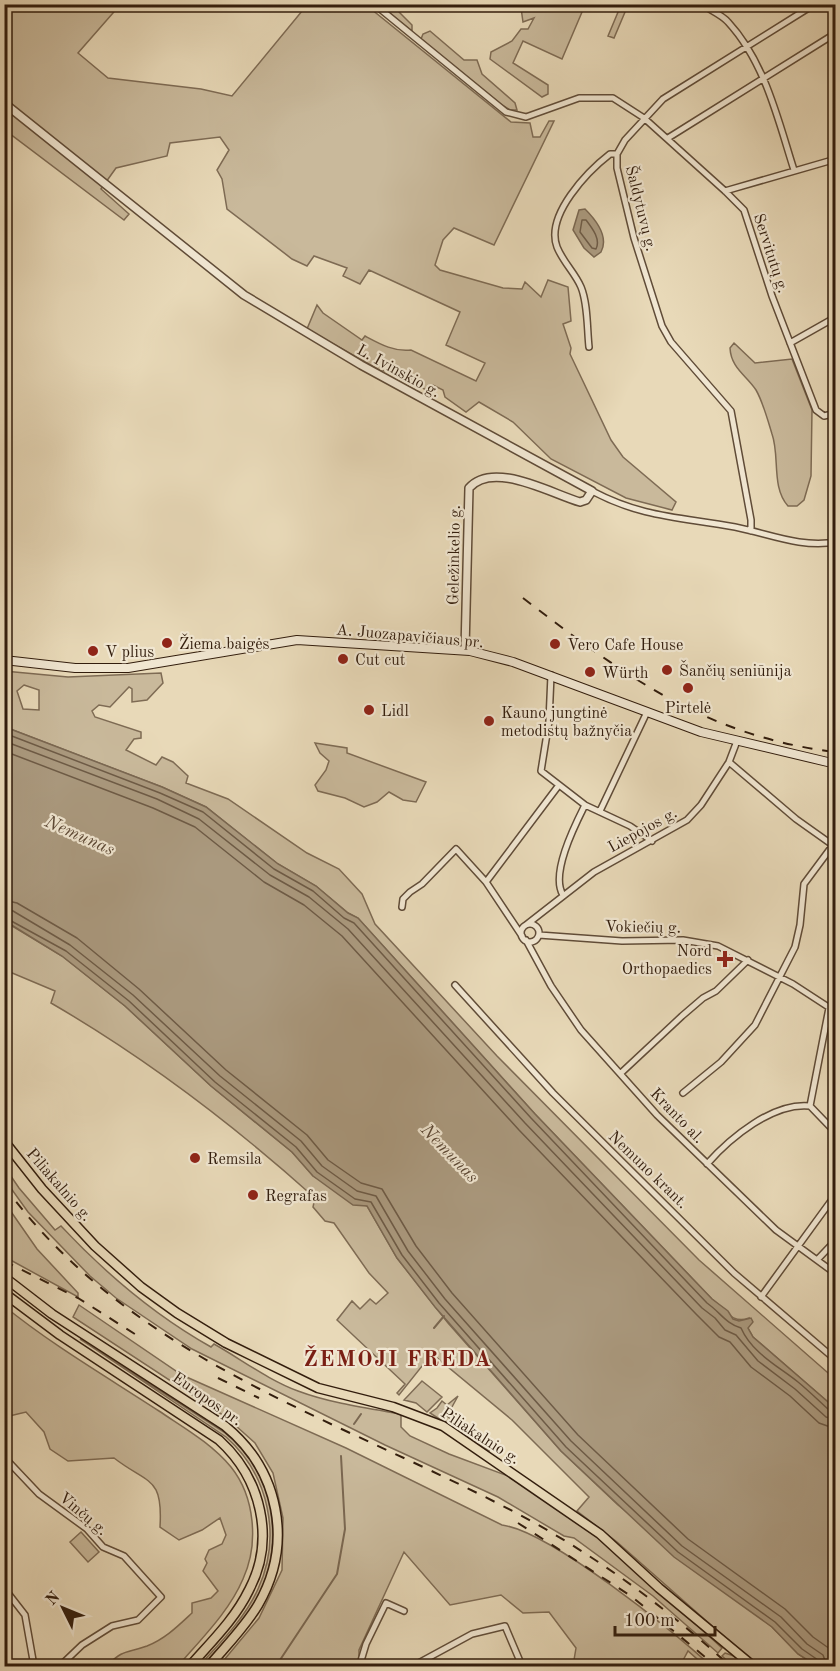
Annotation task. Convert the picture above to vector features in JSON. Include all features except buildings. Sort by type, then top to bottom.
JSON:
[{"type":"main road","name":"A. Juozapavičiaus pr.","points":[[4,660],[75,668],[128,668],[297,640],[465,650],[507,660],[551,675],[701,732],[836,764]]},
{"type":"main road","name":"Piliakalnio g.","points":[[4,1141],[42,1189],[95,1246],[141,1287],[177,1313],[226,1343],[318,1388],[402,1409],[443,1426],[600,1534],[659,1588],[753,1666]]},
{"type":"main road","name":"Europos pr.","points":[[4,1277],[76,1330],[225,1426],[248,1447],[258,1461],[270,1489],[278,1537],[273,1570],[251,1616],[209,1666]]},
{"type":"main road","name":"Europos pr.","points":[[4,1293],[53,1330],[219,1440],[237,1458],[250,1481],[260,1510],[263,1532],[259,1565],[250,1589],[238,1609],[190,1666]]},
{"type":"street","points":[[374,4],[497,106],[514,116],[537,115],[564,103],[591,97],[613,98],[644,118]]},
{"type":"street","points":[[701,4],[728,21],[763,79],[794,170]]},
{"type":"street","name":"Šaldytuvų g.","points":[[751,531],[752,520],[731,411],[671,342],[662,326],[634,238],[617,168],[617,154],[625,140],[663,99],[815,4]]},
{"type":"street","points":[[668,138],[836,33]]},
{"type":"street","name":"L. Ivinskio g.","points":[[4,103],[244,295],[342,355],[592,491],[618,504],[648,514],[751,531],[796,543],[836,543]]},
{"type":"street","name":"Servitutų g.","points":[[644,118],[744,210],[816,410],[824,416],[836,413]]},
{"type":"street","points":[[589,347],[582,289],[556,244],[556,234],[564,207],[580,179],[610,154],[617,154]]},
{"type":"street","points":[[725,191],[836,159]]},
{"type":"street","points":[[790,343],[836,317]]},
{"type":"street","name":"Geležinkelio g.","points":[[465,650],[469,488],[485,479],[516,479],[580,502],[586,500],[592,491]]},
{"type":"street","points":[[551,675],[549,721],[541,771],[585,805],[630,826],[652,841]]},
{"type":"street","points":[[600,812],[647,712]]},
{"type":"street","name":"Liepojos g.","points":[[525,926],[594,872],[679,826],[694,813],[729,762],[737,741]]},
{"type":"street","points":[[683,1093],[748,1035],[780,978],[798,936],[804,885],[834,846],[796,819],[729,762]]},
{"type":"street","points":[[486,882],[559,785]]},
{"type":"street","points":[[563,895],[560,881],[566,849],[585,805]]},
{"type":"street","points":[[402,907],[403,899],[422,884],[456,849],[486,882],[527,939],[539,935],[535,917]]},
{"type":"street","points":[[515,924],[535,925]]},
{"type":"street","name":"Kranto al.","points":[[525,926],[529,948],[582,1030],[657,1115],[748,1205],[836,1274]]},
{"type":"street","name":"Vokiečių g.","points":[[539,935],[622,941],[683,940],[718,946],[748,960],[836,1012]]},
{"type":"street","points":[[621,1073],[682,1016],[703,998],[716,991],[748,960]]},
{"type":"street","name":"Nemuno krant.","points":[[455,985],[593,1133],[761,1297],[836,1360]]},
{"type":"street","points":[[810,1106],[829,1008]]},
{"type":"street","points":[[810,1106],[836,1133]]},
{"type":"street","points":[[707,1164],[752,1126],[778,1112],[810,1106]]},
{"type":"street","points":[[761,1297],[836,1194]]},
{"type":"street","points":[[817,1260],[836,1240]]},
{"type":"street","name":"Vinčų g.","points":[[4,1457],[39,1494],[87,1528],[103,1546],[124,1556],[161,1597],[138,1620],[112,1626],[82,1645],[60,1666]]},
{"type":"street","points":[[4,1588],[23,1610],[34,1666]]},
{"type":"street","points":[[356,1666],[360,1664],[366,1644],[386,1603],[404,1611]]},
{"type":"street","points":[[413,1666],[472,1634],[505,1626],[522,1666]]},
{"type":"shaded area","points":[[4,5],[120,5],[78,53],[108,78],[201,89],[232,96],[307,5],[366,5],[511,122],[530,123],[533,137],[540,137],[549,121],[554,121],[494,245],[454,228],[443,240],[435,265],[440,270],[503,288],[522,289],[525,282],[541,297],[548,280],[568,287],[571,321],[563,324],[571,348],[570,354],[611,440],[623,457],[676,502],[672,510],[626,498],[551,459],[513,422],[479,402],[466,412],[445,397],[443,390],[433,385],[426,390],[416,384],[408,374],[398,370],[381,371],[307,329],[317,305],[323,313],[362,340],[365,336],[393,349],[411,350],[476,381],[485,363],[446,345],[460,312],[369,270],[360,284],[343,276],[347,268],[314,256],[307,266],[292,259],[227,209],[222,179],[217,170],[229,150],[220,137],[170,143],[167,156],[116,168],[101,189],[129,214],[124,220],[5,130]]},
{"type":"shaded area","points":[[380,5],[392,5],[412,25],[412,31]]},
{"type":"shaded area","points":[[516,5],[585,5],[562,59],[523,41],[513,63],[548,85],[548,94],[542,97],[490,59],[491,52],[512,41],[521,29],[528,29],[534,18],[523,22],[521,8]]},
{"type":"shaded area","points":[[621,5],[628,5],[614,38],[608,36]]},
{"type":"shaded area","points":[[430,31],[464,60],[477,60],[482,74],[515,103],[517,110],[510,110],[502,105],[421,39],[423,34]]},
{"type":"shaded area","points":[[734,343],[755,363],[792,359],[812,410],[811,476],[804,500],[797,506],[788,506],[779,490],[774,443],[767,418],[756,390],[733,361],[730,348]]},
{"type":"shaded area","points":[[4,671],[68,677],[161,673],[163,683],[147,700],[132,702],[132,689],[129,687],[110,707],[99,705],[92,711],[95,717],[141,732],[141,738],[134,739],[126,750],[156,765],[162,757],[173,762],[188,776],[186,783],[228,799],[307,853],[339,869],[362,894],[375,924],[497,1056],[699,1260],[835,1379],[835,1408],[753,1337],[748,1328],[749,1318],[743,1320],[733,1317],[712,1299],[535,1114],[358,918],[348,913],[316,886],[278,864],[206,807],[162,787],[5,727]],"holes":[[[24,685],[39,690],[39,710],[23,709],[17,691]]]},
{"type":"shaded area","points":[[315,743],[347,748],[347,753],[426,782],[416,802],[403,800],[389,792],[377,802],[364,807],[345,798],[318,791],[315,785],[326,770],[329,761],[320,753]]},
{"type":"shaded area","points":[[4,921],[62,956],[125,1006],[211,1086],[292,1152],[313,1176],[367,1206],[397,1258],[448,1323],[561,1451],[618,1505],[772,1627],[798,1654],[817,1666],[759,1666],[745,1655],[617,1542],[577,1511],[589,1497],[512,1420],[437,1358],[430,1356],[399,1395],[397,1393],[405,1384],[337,1320],[352,1301],[360,1309],[370,1299],[376,1304],[388,1293],[369,1273],[334,1223],[325,1221],[313,1207],[315,1198],[254,1145],[188,1094],[120,1046],[51,1003],[55,991],[5,970]]},
{"type":"shaded area","points":[[4,1166],[19,1188],[55,1230],[61,1226],[113,1277],[190,1335],[211,1347],[214,1344],[265,1375],[298,1391],[335,1402],[401,1414],[401,1427],[410,1436],[449,1454],[516,1479],[598,1535],[722,1648],[718,1653],[653,1596],[574,1538],[564,1536],[498,1497],[385,1445],[192,1349],[116,1298],[90,1276],[28,1212],[5,1180]]},
{"type":"shaded area","points":[[5,1203],[37,1249],[78,1293],[78,1297],[5,1257]]},
{"type":"shaded area","points":[[79,1305],[182,1375],[346,1448],[502,1525],[523,1531],[549,1545],[579,1563],[641,1608],[711,1666],[705,1666],[688,1651],[680,1666],[573,1666],[576,1648],[549,1612],[523,1613],[501,1595],[450,1605],[404,1552],[359,1650],[359,1663],[351,1666],[219,1666],[259,1618],[282,1570],[283,1518],[273,1473],[255,1443],[226,1417],[73,1317]]},
{"type":"shaded area","points":[[4,1306],[60,1347],[197,1436],[223,1458],[239,1479],[250,1506],[252,1521],[253,1536],[248,1565],[230,1603],[178,1666],[106,1666],[125,1652],[147,1646],[165,1636],[192,1613],[192,1603],[211,1598],[218,1591],[203,1571],[209,1550],[222,1544],[226,1535],[220,1518],[202,1530],[179,1540],[160,1527],[159,1498],[156,1490],[145,1478],[114,1458],[68,1461],[50,1449],[44,1432],[26,1412],[5,1417]]},
{"type":"shaded area","points":[[80,1339],[224,1432],[241,1448],[264,1487],[270,1509],[272,1531],[271,1554],[266,1576],[246,1616],[202,1666],[199,1666],[231,1630],[253,1600],[265,1569],[270,1528],[261,1488],[253,1469],[226,1437]]},
{"type":"shaded area","points":[[422,1381],[442,1397],[427,1412],[416,1403],[404,1400]]},
{"type":"shaded area","points":[[458,1396],[447,1416],[491,1449],[489,1451],[430,1413],[442,1401],[447,1405]]},
{"type":"shaded area","points":[[81,1532],[99,1552],[88,1562],[70,1542]]},
{"type":"shaded area","points":[[725,1653],[734,1656],[746,1666],[733,1666],[722,1656]]},
{"type":"water","points":[[585,209],[597,223],[603,240],[601,252],[594,257],[584,248],[573,230],[579,210]]},
{"type":"water","name":"Nemunas","points":[[5,727],[162,787],[206,807],[278,864],[316,886],[348,913],[358,918],[535,1114],[712,1299],[728,1311],[733,1319],[739,1321],[751,1318],[753,1322],[748,1328],[753,1337],[835,1408],[835,1666],[817,1666],[798,1654],[772,1627],[674,1557],[561,1451],[435,1307],[397,1258],[367,1206],[353,1205],[313,1176],[292,1152],[211,1086],[125,1006],[62,956],[5,921]]},
{"type":"waterway","points":[[434,1328],[444,1316]]},
{"type":"waterway","points":[[354,1424],[361,1414]]},
{"type":"waterway","points":[[276,1666],[337,1574],[345,1529],[341,1456]]},
{"type":"railway","points":[[523,598],[632,676],[706,717],[790,744],[836,752]]},
{"type":"railway","points":[[4,1186],[53,1244],[108,1294],[168,1336],[230,1373],[295,1407],[497,1503],[560,1538],[648,1598],[730,1666]]},
{"type":"railway","points":[[4,1261],[78,1298],[138,1336]]},
{"type":"railway","points":[[218,1378],[259,1398]]},
{"type":"railway","points":[[518,1523],[631,1596],[716,1666]]},
{"type":"place","name":"Žiema baigės","points":[[167,643]]},
{"type":"place","name":"Vero Cafe House","points":[[555,644]]},
{"type":"place","name":"V plius","points":[[93,651]]},
{"type":"place","name":"Cut cut","points":[[343,659]]},
{"type":"place","name":"Šančių seniūnija","points":[[667,670]]},
{"type":"place","name":"Würth","points":[[590,672]]},
{"type":"place","name":"Pirtelė","points":[[688,688]]},
{"type":"place","name":"Lidl","points":[[369,710]]},
{"type":"place","name":"Kauno jungtinė metodistų bažnyčia","points":[[489,721]]},
{"type":"place","name":"Nord Orthopaedics","points":[[725,959]]},
{"type":"place","name":"Remsila","points":[[195,1158]]},
{"type":"place","name":"Regrafas","points":[[253,1195]]},
{"type":"district","name":"ŽEMOJI FREDA","points":[[398,1358]]}]
